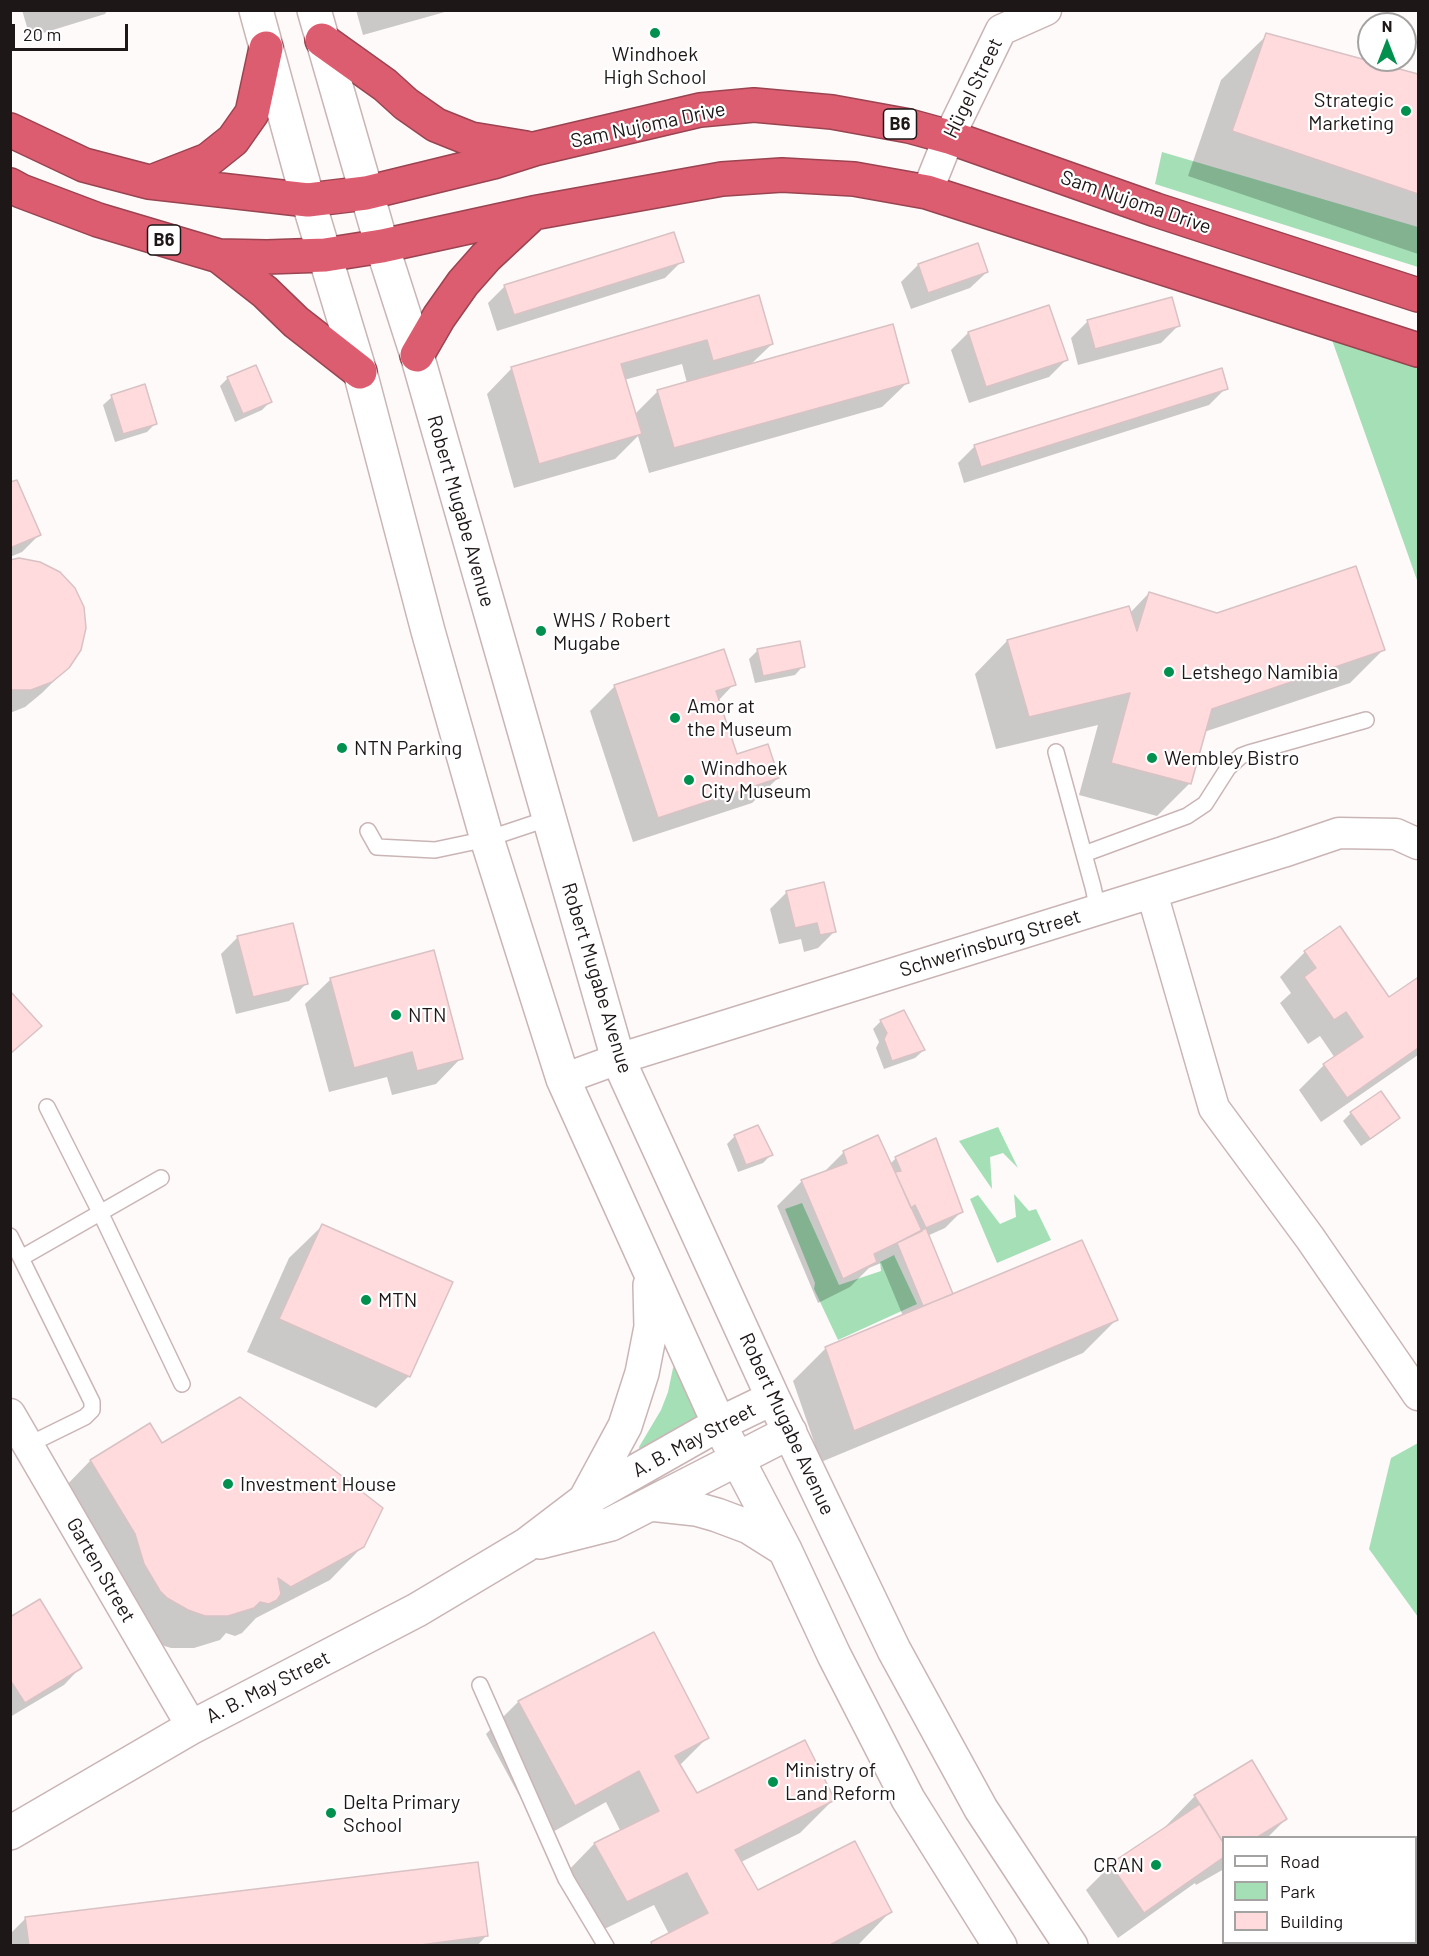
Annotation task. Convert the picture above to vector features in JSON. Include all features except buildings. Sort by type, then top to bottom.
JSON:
[{"type":"highway","points":[[318,25],[406,104],[436,125],[471,139],[534,149]]},
{"type":"highway","points":[[149,182],[208,160],[233,140],[252,113],[266,48]]},
{"type":"highway","name":"Sam Nujoma Drive","points":[[10,130],[84,165],[149,182],[308,200],[366,193],[493,162],[534,149],[700,110],[754,105],[832,112],[909,126],[948,137],[1156,210],[1419,295]]},
{"type":"highway","name":"B6","points":[[10,185],[98,220],[219,256],[325,255],[382,246],[533,213],[722,179],[782,175],[854,179],[927,192],[1419,350]]},
{"type":"highway","points":[[417,355],[439,317],[463,283],[486,256],[533,213]]},
{"type":"highway","points":[[219,256],[265,292],[296,322],[360,372]]},
{"type":"main road","points":[[256,10],[308,200],[360,372],[428,631],[487,839],[563,1079],[719,1424],[785,1550],[834,1654],[908,1799],[1000,1946]]},
{"type":"main road","name":"Robert Mugabe Avenue","points":[[318,25],[366,193],[417,355],[618,1059],[773,1398],[900,1660],[981,1809],[1071,1946]]},
{"type":"main road","points":[[585,1500],[625,1426],[642,1373],[651,1327],[649,1269]]},
{"type":"main road","name":"A. B. May Street","points":[[10,1833],[192,1727],[417,1610],[526,1545],[585,1500],[719,1424],[773,1398]]},
{"type":"main road","name":"A. B. May Street","points":[[526,1545],[611,1524],[790,1432]]},
{"type":"main road","points":[[650,1504],[696,1509],[717,1515],[749,1527],[785,1550]]},
{"type":"street","name":"Hügel Street","points":[[927,192],[948,137],[1001,30],[1046,10]]},
{"type":"street","name":"Schwerinsburg Street","points":[[563,1079],[618,1059],[1339,833],[1396,834],[1419,844]]},
{"type":"street","points":[[1152,893],[1215,1108],[1310,1238],[1419,1395]]},
{"type":"street","name":"Garten Street","points":[[10,1414],[192,1727]]},
{"type":"lane","points":[[1084,854],[1187,816],[1205,804],[1233,762],[1241,756],[1366,720]]},
{"type":"lane","points":[[1056,752],[1098,910]]},
{"type":"lane","points":[[368,831],[377,847],[435,850],[487,839],[550,818]]},
{"type":"lane","points":[[47,1107],[182,1384]]},
{"type":"lane","points":[[21,1258],[161,1178]]},
{"type":"lane","points":[[10,1236],[93,1402],[93,1410],[85,1417],[28,1445]]},
{"type":"lane","points":[[480,1685],[566,1879],[606,1946]]},
{"type":"green space","points":[[1162,152],[1418,227],[1418,267],[1155,184]]},
{"type":"green space","points":[[1332,340],[1418,368],[1418,583]]},
{"type":"green space","points":[[998,1127],[1018,1168],[1003,1153],[990,1157],[992,1189],[959,1141]]},
{"type":"green space","points":[[1014,1194],[1029,1211],[1036,1209],[1051,1240],[997,1263],[970,1199],[978,1195],[1000,1224],[1016,1217]]},
{"type":"green space","points":[[802,1203],[839,1285],[881,1271],[880,1262],[894,1255],[917,1304],[838,1340],[814,1289],[815,1283],[785,1209]]},
{"type":"green space","points":[[678,1361],[713,1425],[643,1460],[639,1447],[661,1410],[673,1368]]},
{"type":"green space","points":[[1418,1443],[1418,1617],[1369,1549],[1391,1458]]},
{"type":"place","name":"Windhoek High School","points":[[655,33]]},
{"type":"place","name":"Strategic Marketing","points":[[1406,111]]},
{"type":"place","name":"WHS / Robert Mugabe","points":[[541,631]]},
{"type":"place","name":"Letshego Namibia","points":[[1169,672]]},
{"type":"place","name":"Amor at the Museum","points":[[675,718]]},
{"type":"place","name":"NTN Parking","points":[[342,748]]},
{"type":"place","name":"Wembley Bistro","points":[[1152,758]]},
{"type":"place","name":"Windhoek City Museum","points":[[689,780]]},
{"type":"place","name":"NTN","points":[[396,1015]]},
{"type":"place","name":"MTN","points":[[366,1300]]},
{"type":"place","name":"Investment House","points":[[228,1484]]},
{"type":"place","name":"Ministry of Land Reform","points":[[773,1782]]},
{"type":"place","name":"Delta Primary School","points":[[331,1813]]},
{"type":"place","name":"CRAN","points":[[1156,1865]]}]
